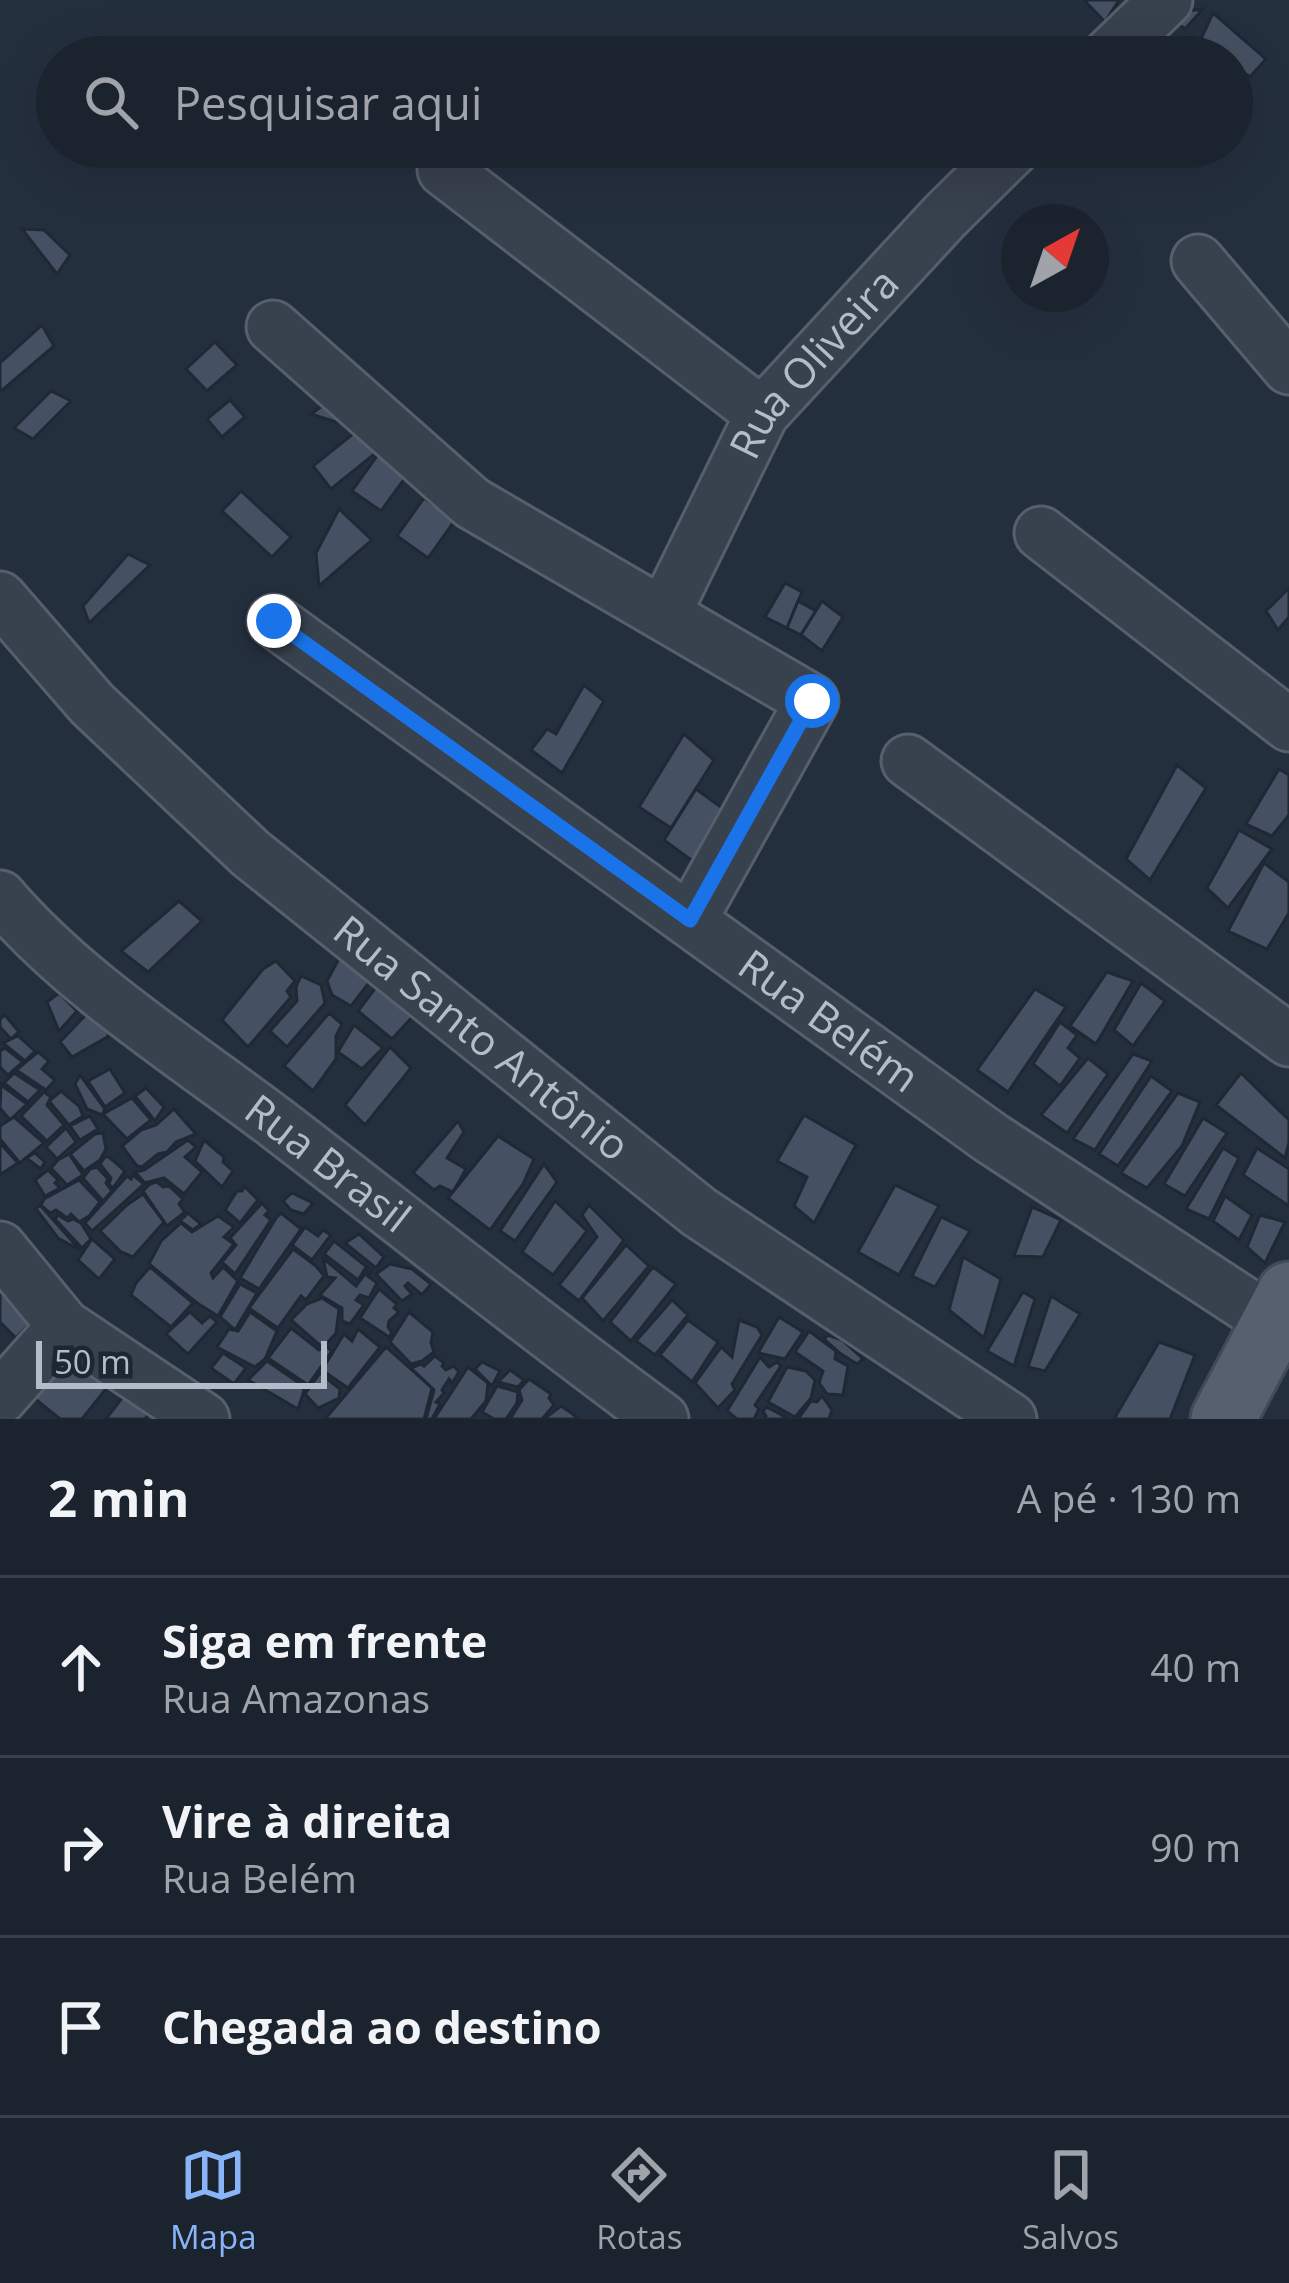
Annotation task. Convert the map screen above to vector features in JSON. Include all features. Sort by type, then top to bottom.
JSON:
[{"type":"main road","points":[[1223,1419],[1281,1309]]},
{"type":"street","points":[[1129,36],[1166,0]]},
{"type":"street","name":"Rua Oliveira","points":[[664,614],[762,414],[994,168]]},
{"type":"street","points":[[444,170],[762,414]]},
{"type":"street","points":[[1198,261],[1289,368]]},
{"type":"street","points":[[273,327],[472,503],[812,701],[690,920]]},
{"type":"street","points":[[1041,533],[1289,725]]},
{"type":"street","name":"Rua Santo Antônio","points":[[0,598],[92,704],[250,853],[700,1212],[1010,1419]]},
{"type":"street","name":"Rua Belém","points":[[274,621],[991,1138],[1281,1309]]},
{"type":"street","points":[[908,760],[1289,1040]]},
{"type":"street","name":"Rua Brasil","points":[[0,897],[31,933],[143,1024],[662,1419]]},
{"type":"street","points":[[0,1248],[64,1326],[203,1419]]},
{"type":"street","points":[[0,1398],[64,1326]]},
{"type":"building","points":[[1084,0],[1119,0],[1105,22]]},
{"type":"building","points":[[1203,9],[1185,29],[1165,14]]},
{"type":"building","points":[[1213,13],[1240,36],[1202,36]]},
{"type":"building","points":[[1253,48],[1266,59],[1253,74]]},
{"type":"building","points":[[22,229],[44,230],[70,255],[57,274]]},
{"type":"building","points":[[42,325],[54,346],[0,392],[0,363]]},
{"type":"building","points":[[215,342],[237,365],[207,391],[186,369]]},
{"type":"building","points":[[51,391],[71,401],[33,439],[14,428]]},
{"type":"building","points":[[336,396],[355,417],[336,422],[311,414]]},
{"type":"building","points":[[230,400],[245,417],[222,437],[207,419]]},
{"type":"building","points":[[364,425],[382,448],[331,489],[313,466]]},
{"type":"building","points":[[387,442],[416,463],[381,511],[352,491]]},
{"type":"building","points":[[241,491],[291,537],[272,557],[222,511]]},
{"type":"building","points":[[424,498],[455,520],[428,558],[397,536]]},
{"type":"building","points":[[339,509],[372,540],[319,586],[316,553]]},
{"type":"building","points":[[128,554],[150,565],[89,623],[83,606]]},
{"type":"building","points":[[785,583],[802,592],[787,628],[765,617]]},
{"type":"building","points":[[1289,588],[1289,617],[1278,630],[1266,611]]},
{"type":"building","points":[[798,601],[816,611],[801,635],[787,628]]},
{"type":"building","points":[[822,601],[843,617],[822,651],[801,635]]},
{"type":"building","points":[[584,685],[604,701],[562,773],[531,750],[547,729],[556,734]]},
{"type":"building","points":[[684,734],[714,760],[671,828],[639,807]]},
{"type":"building","points":[[1177,765],[1206,788],[1150,880],[1126,859]]},
{"type":"building","points":[[1279,769],[1289,775],[1289,815],[1272,836],[1246,824]]},
{"type":"building","points":[[696,789],[736,818],[702,868],[664,840]]},
{"type":"building","points":[[1239,830],[1272,849],[1228,908],[1207,888]]},
{"type":"building","points":[[1264,863],[1289,882],[1289,913],[1267,949],[1228,931]]},
{"type":"building","points":[[179,901],[202,921],[148,972],[121,951]]},
{"type":"building","points":[[348,942],[378,971],[351,1006],[332,995],[327,981]]},
{"type":"building","points":[[276,961],[295,981],[287,991],[291,997],[248,1047],[222,1020],[263,969]]},
{"type":"building","points":[[1107,972],[1133,981],[1096,1044],[1070,1026]]},
{"type":"building","points":[[386,974],[426,1002],[392,1039],[358,1011]]},
{"type":"building","points":[[301,976],[321,985],[325,1003],[287,1047],[270,1031],[297,1001]]},
{"type":"building","points":[[1141,983],[1165,1001],[1133,1046],[1114,1030]]},
{"type":"building","points":[[1035,989],[1066,1007],[1008,1092],[977,1070]]},
{"type":"building","points":[[59,993],[77,1011],[59,1031],[47,1002]]},
{"type":"building","points":[[95,1005],[109,1036],[72,1057],[60,1042]]},
{"type":"building","points":[[329,1013],[342,1024],[336,1036],[336,1059],[313,1091],[284,1066]]},
{"type":"building","points":[[5,1015],[19,1032],[11,1039],[0,1027]]},
{"type":"building","points":[[1060,1022],[1077,1035],[1068,1048],[1080,1058],[1060,1086],[1033,1064]]},
{"type":"building","points":[[354,1025],[383,1048],[362,1069],[338,1052]]},
{"type":"building","points":[[18,1036],[35,1051],[25,1061],[3,1043]]},
{"type":"building","points":[[390,1047],[411,1068],[365,1125],[345,1105]]},
{"type":"building","points":[[5,1048],[23,1062],[8,1075],[0,1067],[0,1051]]},
{"type":"building","points":[[38,1052],[49,1061],[42,1069],[55,1080],[46,1090],[16,1070]]},
{"type":"building","points":[[1133,1054],[1152,1061],[1095,1150],[1073,1139]]},
{"type":"building","points":[[1088,1058],[1108,1074],[1067,1133],[1041,1115]]},
{"type":"building","points":[[110,1069],[125,1093],[105,1107],[88,1081]]},
{"type":"building","points":[[14,1073],[40,1090],[28,1102],[4,1083]]},
{"type":"building","points":[[1241,1073],[1289,1120],[1285,1158],[1216,1105]]},
{"type":"building","points":[[80,1075],[105,1109],[102,1115],[87,1109],[75,1084]]},
{"type":"building","points":[[1151,1076],[1172,1091],[1118,1166],[1099,1154]]},
{"type":"building","points":[[1,1085],[27,1104],[10,1120],[0,1108]]},
{"type":"building","points":[[146,1088],[164,1107],[155,1121],[135,1096]]},
{"type":"building","points":[[61,1091],[79,1106],[83,1116],[69,1125],[49,1101]]},
{"type":"building","points":[[44,1092],[51,1097],[47,1105],[64,1125],[47,1141],[21,1116]]},
{"type":"building","points":[[1178,1093],[1200,1102],[1182,1146],[1147,1188],[1121,1173]]},
{"type":"building","points":[[132,1098],[151,1120],[127,1139],[103,1114]]},
{"type":"building","points":[[174,1109],[196,1134],[137,1166],[122,1146]]},
{"type":"building","points":[[804,1115],[856,1145],[814,1223],[794,1206],[807,1177],[777,1161]]},
{"type":"building","points":[[90,1116],[98,1129],[80,1140],[70,1126]]},
{"type":"building","points":[[14,1117],[44,1143],[20,1163],[0,1139],[0,1126]]},
{"type":"building","points":[[1203,1118],[1227,1133],[1185,1196],[1164,1184]]},
{"type":"building","points":[[458,1121],[464,1132],[447,1158],[466,1169],[453,1192],[440,1186],[434,1190],[413,1173]]},
{"type":"building","points":[[66,1128],[76,1142],[57,1159],[46,1147]]},
{"type":"building","points":[[103,1133],[106,1149],[84,1171],[70,1154]]},
{"type":"building","points":[[498,1136],[534,1159],[523,1184],[490,1230],[448,1198]]},
{"type":"building","points":[[188,1140],[196,1147],[185,1157],[202,1172],[184,1194],[164,1178],[145,1183],[135,1172],[144,1170]]},
{"type":"building","points":[[204,1140],[233,1171],[222,1187],[195,1161]]},
{"type":"building","points":[[0,1143],[18,1163],[1,1174],[0,1172]]},
{"type":"building","points":[[1223,1148],[1239,1158],[1209,1219],[1186,1209]]},
{"type":"building","points":[[1257,1148],[1289,1169],[1289,1206],[1243,1175]]},
{"type":"building","points":[[35,1153],[45,1162],[41,1169],[26,1158]]},
{"type":"building","points":[[69,1154],[83,1175],[67,1185],[51,1168]]},
{"type":"building","points":[[105,1157],[125,1171],[113,1188],[100,1164]]},
{"type":"building","points":[[544,1164],[557,1182],[515,1241],[500,1231]]},
{"type":"building","points":[[97,1167],[112,1191],[103,1201],[83,1178]]},
{"type":"building","points":[[48,1170],[60,1188],[45,1196],[35,1180]]},
{"type":"building","points":[[133,1175],[144,1184],[92,1231],[85,1223]]},
{"type":"building","points":[[79,1180],[100,1202],[89,1216],[79,1222],[71,1214],[67,1218],[56,1210],[50,1213],[41,1205],[44,1199]]},
{"type":"building","points":[[157,1182],[183,1199],[179,1204],[185,1212],[167,1226],[143,1191]]},
{"type":"building","points":[[895,1185],[939,1206],[899,1275],[858,1252]]},
{"type":"building","points":[[244,1186],[258,1200],[240,1223],[225,1210]]},
{"type":"building","points":[[292,1193],[313,1203],[304,1214],[283,1201]]},
{"type":"building","points":[[143,1194],[164,1222],[133,1257],[100,1231]]},
{"type":"building","points":[[1225,1196],[1252,1215],[1239,1240],[1213,1221]]},
{"type":"building","points":[[555,1201],[587,1231],[553,1275],[522,1252]]},
{"type":"building","points":[[262,1203],[271,1220],[235,1274],[222,1262],[236,1245],[230,1238]]},
{"type":"building","points":[[40,1205],[80,1250],[58,1238],[36,1209]]},
{"type":"building","points":[[589,1205],[624,1240],[579,1301],[559,1285],[597,1237],[582,1215]]},
{"type":"building","points":[[1032,1207],[1061,1220],[1043,1257],[1014,1256]]},
{"type":"building","points":[[188,1213],[201,1224],[193,1230],[180,1221]]},
{"type":"building","points":[[281,1213],[301,1229],[259,1289],[240,1278]]},
{"type":"building","points":[[58,1215],[81,1223],[91,1239],[82,1248],[55,1219]]},
{"type":"building","points":[[1260,1215],[1285,1222],[1265,1263],[1247,1247]]},
{"type":"building","points":[[218,1216],[234,1227],[224,1237],[234,1244],[211,1273],[213,1278],[223,1267],[238,1281],[218,1316],[149,1264],[161,1241],[181,1223],[192,1232]]},
{"type":"building","points":[[941,1217],[970,1231],[935,1287],[912,1276]]},
{"type":"building","points":[[305,1227],[318,1236],[323,1230],[331,1235],[312,1260],[292,1245]]},
{"type":"building","points":[[359,1234],[384,1257],[376,1268],[345,1243]]},
{"type":"building","points":[[92,1239],[115,1259],[99,1279],[78,1260]]},
{"type":"building","points":[[334,1241],[372,1271],[370,1274],[365,1269],[358,1280],[324,1254]]},
{"type":"building","points":[[626,1245],[649,1266],[603,1321],[582,1298]]},
{"type":"building","points":[[293,1249],[324,1276],[306,1300],[301,1296],[278,1328],[249,1308]]},
{"type":"building","points":[[963,1257],[1001,1279],[984,1338],[949,1310]]},
{"type":"building","points":[[323,1258],[356,1286],[365,1274],[377,1283],[369,1298],[360,1295],[356,1300],[364,1305],[350,1324],[342,1321],[342,1308],[320,1295],[335,1278],[327,1277]]},
{"type":"building","points":[[390,1264],[412,1269],[431,1284],[422,1295],[408,1283],[405,1286],[412,1294],[402,1301],[376,1274]]},
{"type":"building","points":[[150,1267],[193,1303],[171,1327],[131,1295]]},
{"type":"building","points":[[653,1267],[676,1284],[631,1341],[610,1322]]},
{"type":"building","points":[[240,1284],[257,1293],[235,1330],[220,1317]]},
{"type":"building","points":[[5,1289],[35,1318],[16,1338],[0,1322],[0,1294]]},
{"type":"building","points":[[379,1289],[397,1304],[394,1308],[399,1312],[389,1321],[389,1337],[360,1318]]},
{"type":"building","points":[[1023,1292],[1035,1299],[1014,1366],[987,1351]]},
{"type":"building","points":[[1051,1296],[1080,1314],[1045,1371],[1028,1367]]},
{"type":"building","points":[[322,1298],[339,1309],[336,1333],[323,1348],[291,1320],[307,1304]]},
{"type":"building","points":[[672,1300],[688,1315],[655,1355],[636,1341]]},
{"type":"building","points":[[190,1312],[202,1323],[210,1316],[217,1322],[188,1354],[166,1334]]},
{"type":"building","points":[[250,1312],[277,1331],[265,1359],[255,1367],[217,1347],[229,1329],[238,1331]]},
{"type":"building","points":[[409,1312],[433,1332],[434,1352],[411,1364],[390,1342]]},
{"type":"building","points":[[779,1317],[803,1332],[785,1359],[758,1353]]},
{"type":"building","points":[[688,1320],[718,1342],[692,1382],[660,1355]]},
{"type":"building","points":[[739,1320],[757,1327],[762,1335],[732,1384],[735,1390],[718,1408],[695,1383],[721,1347],[732,1357]]},
{"type":"building","points":[[291,1328],[319,1350],[326,1346],[332,1351],[308,1385],[268,1358]]},
{"type":"building","points":[[358,1329],[380,1347],[348,1388],[322,1370],[344,1334],[352,1341]]},
{"type":"building","points":[[809,1331],[848,1366],[843,1395],[827,1394],[819,1383],[823,1371],[795,1352]]},
{"type":"building","points":[[828,1335],[842,1340],[863,1359],[857,1364],[841,1354],[824,1339]]},
{"type":"building","points":[[77,1342],[113,1380],[82,1419],[60,1419],[29,1394]]},
{"type":"building","points":[[1159,1342],[1195,1355],[1170,1419],[1114,1419]]},
{"type":"building","points":[[386,1347],[432,1388],[424,1419],[325,1419]]},
{"type":"building","points":[[223,1353],[246,1368],[234,1384],[211,1368]]},
{"type":"building","points":[[435,1356],[446,1370],[454,1366],[459,1372],[442,1390],[432,1419],[426,1419],[434,1390],[411,1368],[424,1366]]},
{"type":"building","points":[[760,1357],[769,1367],[777,1362],[781,1366],[755,1405],[759,1409],[754,1419],[737,1419],[727,1411]]},
{"type":"building","points":[[267,1361],[302,1385],[298,1409],[248,1380]]},
{"type":"building","points":[[482,1362],[500,1371],[492,1386],[475,1369]]},
{"type":"building","points":[[468,1367],[488,1383],[486,1401],[471,1419],[434,1419]]},
{"type":"building","points":[[787,1367],[806,1371],[815,1380],[811,1398],[795,1417],[768,1402]]},
{"type":"building","points":[[510,1370],[524,1380],[518,1387],[498,1382]]},
{"type":"building","points":[[320,1373],[340,1389],[339,1398],[318,1408],[305,1394]]},
{"type":"building","points":[[529,1379],[551,1394],[554,1405],[542,1419],[510,1419],[522,1400],[519,1390]]},
{"type":"building","points":[[134,1382],[157,1400],[145,1419],[106,1419]]},
{"type":"building","points":[[497,1386],[518,1392],[506,1419],[482,1412]]},
{"type":"building","points":[[822,1396],[832,1410],[829,1419],[798,1419],[811,1401]]},
{"type":"building","points":[[561,1406],[570,1412],[579,1419],[544,1419]]},
{"type":"building","points":[[766,1407],[788,1419],[764,1419]]},
{"type":"route","points":[[274,621],[690,920],[812,701]]}]
